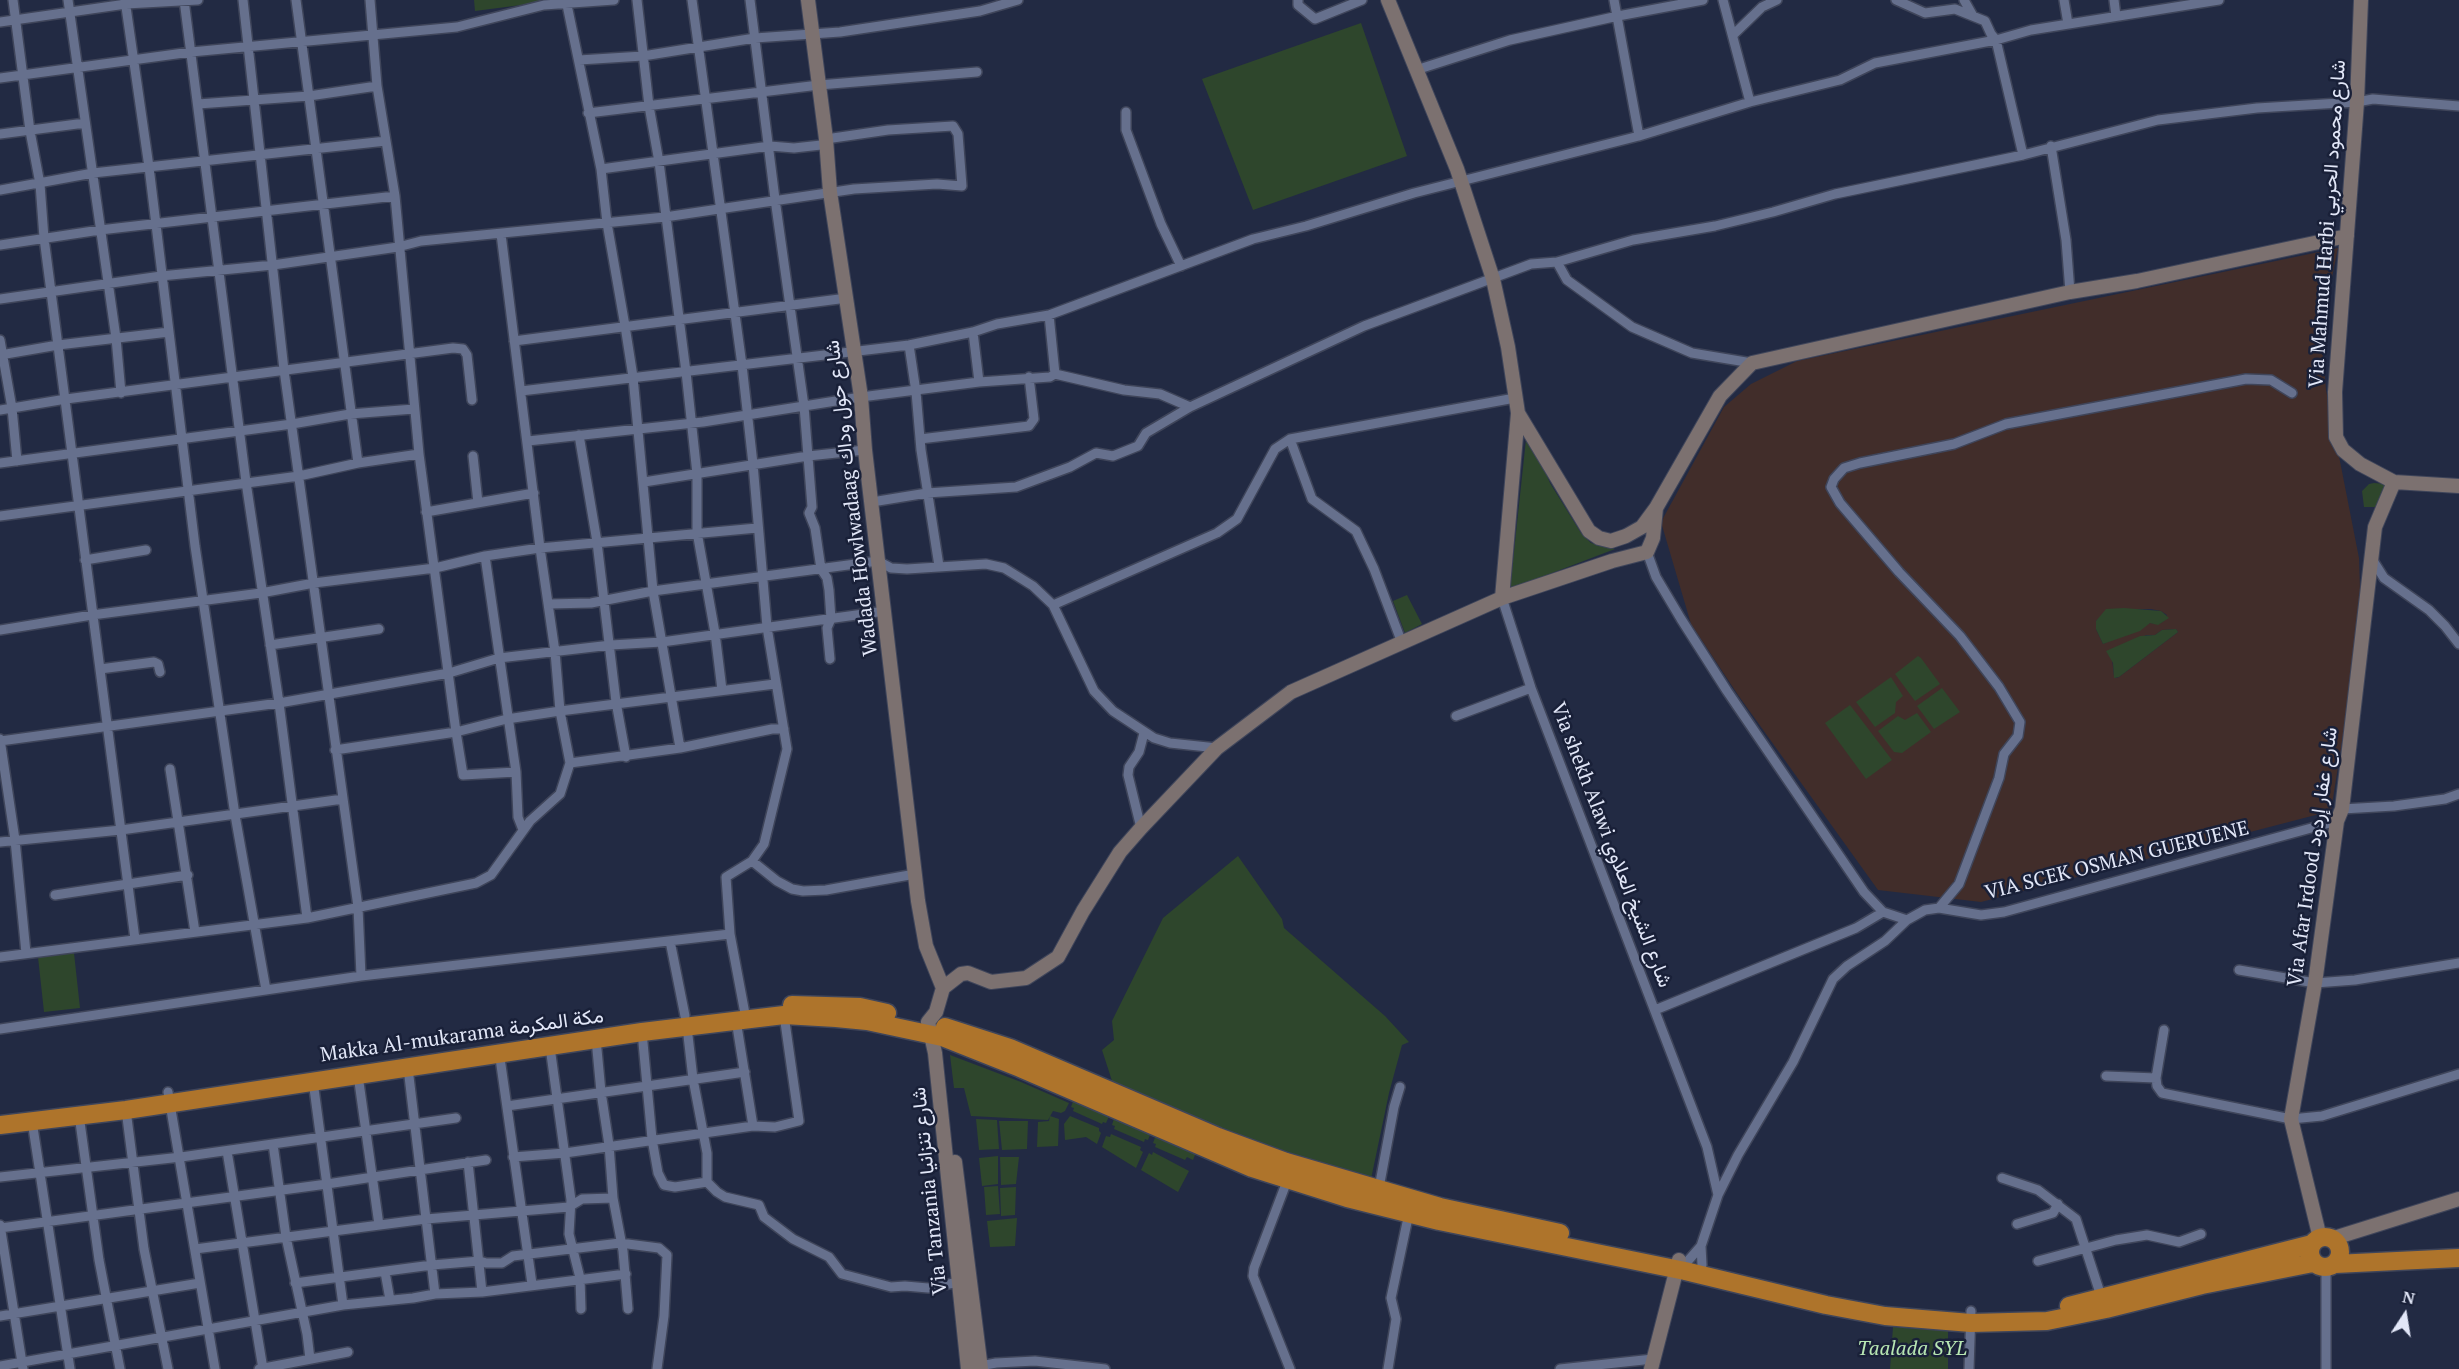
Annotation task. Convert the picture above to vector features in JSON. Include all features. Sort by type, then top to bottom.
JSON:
[{"type":"highway","name":"Makka Al-mukarama مكة المكرمة","points":[[743,1016],[789,1005],[850,1006],[936,1026]]},
{"type":"highway","name":"Makka Al-mukarama مكة المكرمة","points":[[0,1125],[126,1110],[169,1098],[686,1021],[784,1015],[936,1026]]},
{"type":"highway","name":"Makka Al-mukarama مكة المكرمة","points":[[0,1116],[358,1075],[408,1068],[499,1050],[550,1047],[596,1040],[686,1021]]},
{"type":"highway","points":[[936,1026],[1083,1088],[1252,1168],[1287,1181],[1347,1189],[1379,1188],[1440,1206],[1885,1316],[2047,1321],[2321,1240],[2340,1251],[2325,1265]]},
{"type":"highway","points":[[1083,1088],[1286,1162],[1408,1213],[1688,1267]]},
{"type":"highway","points":[[2321,1240],[2309,1254],[2325,1265]]},
{"type":"highway","points":[[2103,1303],[2325,1265],[2459,1258]]},
{"type":"street","points":[[13,0],[30,131],[40,184],[44,238],[92,615],[130,883],[135,939]]},
{"type":"street","points":[[68,0],[116,338],[121,393]]},
{"type":"street","points":[[0,22],[126,2],[198,0]]},
{"type":"street","points":[[243,0],[284,370],[358,907],[361,976]]},
{"type":"street","points":[[296,0],[358,463]]},
{"type":"street","points":[[370,0],[377,86],[395,196],[419,454],[463,775],[516,772]]},
{"type":"street","points":[[0,78],[191,52],[457,27],[543,5],[614,0]]},
{"type":"street","points":[[637,0],[649,106],[659,162],[686,372],[697,474],[697,532],[715,633],[722,690]]},
{"type":"street","points":[[692,0],[753,464],[766,627],[787,749],[764,844],[752,861],[726,877],[730,934],[743,1016],[745,1072],[753,1126]]},
{"type":"street","points":[[750,0],[804,406],[812,507],[809,513],[815,528],[821,569],[827,578],[831,619],[827,628],[830,659]]},
{"type":"street","name":"Wadada Howlwadaag شارع حول وداك","points":[[808,0],[826,138],[830,192],[861,397],[865,450],[922,929],[943,988]]},
{"type":"street","points":[[579,60],[643,56],[756,38],[813,35],[981,11],[1018,0]]},
{"type":"street","points":[[1298,0],[1298,5],[1315,19],[1362,0]]},
{"type":"street","points":[[1388,0],[1461,181],[1493,279],[1508,347],[1518,413],[1502,598]]},
{"type":"street","points":[[1614,0],[1639,136]]},
{"type":"street","points":[[1416,70],[1510,40],[1703,0]]},
{"type":"street","points":[[1723,0],[1750,102]]},
{"type":"street","points":[[1733,35],[1762,7],[1777,0]]},
{"type":"street","points":[[1896,0],[1924,13],[1954,9],[1985,21],[1996,40],[2023,155]]},
{"type":"street","points":[[1964,0],[1972,16]]},
{"type":"street","points":[[2064,0],[2067,24]]},
{"type":"street","points":[[2114,0],[2116,16]]},
{"type":"street","points":[[521,391],[909,345],[973,332],[997,324],[1049,315],[1253,239],[1306,226],[1414,193],[1639,136],[1750,102],[1840,80],[1875,63],[2067,24],[2220,0]]},
{"type":"street","name":"Via Mahmud Harbi شارع محمود الحربي","points":[[2361,0],[2357,102],[2335,392],[2336,437],[2343,450],[2360,464],[2394,482]]},
{"type":"street","points":[[184,1],[239,431],[261,593],[279,703],[307,918]]},
{"type":"street","points":[[126,2],[149,167],[188,492],[235,815],[266,990]]},
{"type":"street","points":[[566,2],[601,169],[607,223],[626,326],[644,482],[653,591],[680,748]]},
{"type":"street","points":[[588,113],[819,85],[977,72]]},
{"type":"street","points":[[198,105],[309,96],[377,86]]},
{"type":"street","points":[[872,502],[927,493],[1016,487],[1062,470],[1096,453],[1113,456],[1138,446],[1146,433],[1190,406],[1365,326],[1531,264],[1557,262],[1633,240],[1715,226],[1835,194],[2023,155],[2158,120],[2257,108],[2373,99],[2459,106]]},
{"type":"street","points":[[1126,112],[1126,130],[1161,224],[1181,266]]},
{"type":"street","points":[[0,134],[85,123]]},
{"type":"street","points":[[0,299],[161,276],[273,265],[398,247],[421,241],[665,217],[830,192],[894,185],[962,186],[958,134],[954,126],[888,130],[826,138],[821,145],[794,148],[770,146],[601,169]]},
{"type":"street","points":[[0,190],[93,173],[386,141]]},
{"type":"street","points":[[2051,146],[2066,240],[2070,292]]},
{"type":"street","points":[[0,245],[211,217],[395,196]]},
{"type":"street","points":[[0,957],[307,918],[476,883],[491,875],[530,821],[560,794],[570,763],[560,711],[555,652],[501,234]]},
{"type":"street","points":[[1557,262],[1567,280],[1632,327],[1692,353],[1752,363],[2070,292],[2347,236]]},
{"type":"street","points":[[514,341],[847,298]]},
{"type":"street","points":[[1049,315],[1054,374]]},
{"type":"street","points":[[1,355],[58,345],[169,332]]},
{"type":"street","points":[[973,332],[979,382]]},
{"type":"street","points":[[0,340],[12,408],[16,461]]},
{"type":"street","points":[[909,345],[927,493],[939,566]]},
{"type":"street","points":[[0,410],[66,399],[453,348],[463,349],[467,355],[472,400]]},
{"type":"street","points":[[1518,413],[1589,531],[1599,538],[1611,541],[1626,536],[1642,526],[1656,508],[1720,396],[1752,363]]},
{"type":"street","points":[[528,441],[690,423],[861,397],[979,382],[1050,377],[1054,374],[1124,390],[1160,394],[1190,406]]},
{"type":"street","points":[[920,439],[1029,426],[1034,419],[1029,378]]},
{"type":"street","points":[[1939,908],[1959,884],[1999,778],[2004,754],[2018,735],[2020,722],[1999,687],[1960,636],[1899,572],[1840,503],[1832,488],[1834,479],[1844,468],[1954,444],[2017,421],[2246,379],[2271,380],[2292,393]]},
{"type":"street","points":[[1053,605],[1217,533],[1237,519],[1275,449],[1290,439],[1515,398]]},
{"type":"street","points":[[0,463],[72,455],[350,414],[414,409]]},
{"type":"street","points":[[579,435],[597,542],[616,702],[626,756]]},
{"type":"street","points":[[1290,439],[1311,499],[1356,531],[1374,569],[1402,643]]},
{"type":"street","points":[[644,482],[808,456],[865,450]]},
{"type":"street","points":[[0,516],[299,476],[358,463],[419,454]]},
{"type":"street","points":[[473,456],[478,503]]},
{"type":"street","points":[[2394,482],[2459,486]]},
{"type":"street","name":"Via Afar Irdood شارع عفار إردود","points":[[2321,1240],[2291,1119],[2315,983],[2340,815],[2375,527],[2394,482]]},
{"type":"street","points":[[426,512],[534,493]]},
{"type":"street","points":[[1560,1369],[1652,1364],[1688,1267],[1701,1246],[1718,1196],[1738,1155],[1793,1062],[1833,979],[1847,966],[1885,941],[1906,920],[1883,912],[1864,892],[1727,691],[1666,594],[1647,552],[1653,538],[1656,508]]},
{"type":"street","points":[[0,630],[92,615],[261,593],[314,583],[435,568],[485,556],[540,548],[757,528]]},
{"type":"street","points":[[85,560],[146,550]]},
{"type":"street","points":[[943,988],[961,974],[968,974],[991,982],[1026,978],[1058,957],[1083,911],[1120,852],[1141,828],[1217,748],[1291,692],[1502,598],[1612,561],[1647,552]]},
{"type":"street","points":[[485,556],[516,772],[518,817],[523,830]]},
{"type":"street","points":[[2372,559],[2384,578],[2429,610],[2459,644]]},
{"type":"street","points":[[549,604],[591,603],[653,591],[878,561],[891,568],[986,564],[1004,568],[1033,586],[1053,605],[1094,691],[1113,711],[1144,733],[1170,743],[1217,748]]},
{"type":"street","name":"Via shekh Alawi شارع الشيخ العلاوي","points":[[1502,598],[1531,688],[1707,1147],[1718,1196]]},
{"type":"street","points":[[26,953],[15,840],[0,740],[279,703],[449,673],[499,658],[610,645],[662,642],[885,611]]},
{"type":"street","points":[[270,645],[379,629]]},
{"type":"street","points":[[100,669],[154,662],[158,664],[160,672]]},
{"type":"street","points":[[335,750],[456,732],[507,719],[604,707],[616,702],[775,684]]},
{"type":"street","points":[[1456,717],[1531,688]]},
{"type":"street","points":[[570,763],[680,748],[772,729],[784,729]]},
{"type":"street","points":[[1141,828],[1128,767],[1138,752],[1144,733]]},
{"type":"street","points":[[170,769],[195,932]]},
{"type":"street","name":"VIA SCEK OSMAN GUERUENE","points":[[1906,920],[1925,910],[1939,908],[1981,915],[2004,912],[2340,815],[2445,799],[2459,794]]},
{"type":"street","points":[[0,842],[121,830],[179,820],[235,815],[343,799]]},
{"type":"street","points":[[752,861],[777,881],[792,889],[803,891],[826,890],[915,874]]},
{"type":"street","points":[[55,895],[188,875]]},
{"type":"street","points":[[1655,1010],[1856,928],[1883,912]]},
{"type":"street","points":[[0,1029],[361,976],[730,934]]},
{"type":"street","points":[[670,941],[686,1021],[693,1079],[707,1153],[707,1182]]},
{"type":"street","points":[[2239,970],[2315,983],[2355,980],[2459,963]]},
{"type":"street","name":"Via Tanzania شارع تنزانيا","points":[[943,988],[936,1026],[959,1282],[968,1307]]},
{"type":"street","points":[[513,1157],[565,1153],[652,1138],[753,1126],[775,1126],[799,1121],[784,1015]]},
{"type":"street","name":"Via Tanzania شارع تنزانيا","points":[[936,1026],[976,1368]]},
{"type":"street","points":[[2164,1030],[2156,1078],[2157,1086],[2162,1093],[2291,1119],[2322,1116],[2459,1074]]},
{"type":"street","points":[[642,1032],[652,1138],[658,1173],[664,1185],[675,1187],[707,1182],[725,1197],[759,1205],[764,1217],[794,1239],[829,1257],[842,1274],[891,1287],[928,1288],[959,1282]]},
{"type":"street","points":[[596,1040],[613,1198],[626,1274],[628,1309]]},
{"type":"street","points":[[550,1047],[571,1200],[569,1234],[580,1278],[581,1309]]},
{"type":"street","points":[[499,1050],[532,1284]]},
{"type":"street","points":[[408,1068],[435,1294]]},
{"type":"street","points":[[507,1106],[745,1072]]},
{"type":"street","points":[[358,1075],[379,1225]]},
{"type":"street","points":[[2106,1076],[2156,1078]]},
{"type":"street","points":[[313,1081],[343,1305]]},
{"type":"street","points":[[1379,1188],[1394,1107],[1400,1087]]},
{"type":"street","points":[[169,1098],[181,1157],[215,1369]]},
{"type":"street","points":[[126,1110],[138,1209],[168,1369]]},
{"type":"street","points":[[79,1115],[88,1167],[99,1260],[120,1369]]},
{"type":"street","points":[[0,1177],[181,1157],[456,1118]]},
{"type":"street","points":[[32,1121],[70,1369]]},
{"type":"street","points":[[273,1144],[286,1237],[307,1334],[310,1359]]},
{"type":"street","points":[[227,1151],[262,1369],[348,1352]]},
{"type":"street","points":[[22,1366],[0,1227],[327,1184],[486,1160]]},
{"type":"street","points":[[468,1162],[482,1292]]},
{"type":"street","points":[[2002,1178],[2038,1190],[2076,1219],[2103,1303]]},
{"type":"street","points":[[1287,1181],[1253,1276],[1290,1369]]},
{"type":"street","points":[[195,1249],[426,1219],[569,1208],[582,1199],[613,1198]]},
{"type":"street","points":[[2321,1240],[2459,1199]]},
{"type":"street","points":[[2017,1224],[2053,1213],[2058,1204]]},
{"type":"street","points":[[1388,1369],[1396,1319],[1391,1298],[1408,1213]]},
{"type":"street","points":[[2038,1261],[2085,1246],[2147,1235],[2179,1242],[2201,1234]]},
{"type":"street","points":[[295,1283],[432,1265],[480,1261],[502,1263],[513,1256],[620,1243],[659,1248],[667,1255],[663,1336],[657,1369]]},
{"type":"street","points":[[1688,1267],[1701,1246]]},
{"type":"street","points":[[2325,1265],[2326,1369]]},
{"type":"street","points":[[385,1272],[390,1300]]},
{"type":"street","points":[[0,1366],[22,1366],[255,1319],[343,1305],[435,1294],[482,1292],[626,1274]]},
{"type":"street","points":[[0,1316],[60,1308],[200,1283]]},
{"type":"street","points":[[1969,1369],[1971,1317]]},
{"type":"street","points":[[976,1368],[996,1363],[1035,1361],[1105,1369]]},
{"type":"shaded area","points":[[2338,248],[2321,331],[2326,390],[2359,558],[2361,621],[2331,811],[1981,902],[1878,890],[1738,695],[1691,624],[1661,522],[1724,407],[1751,384],[1797,361]],"holes":[[[2109,609],[2151,609],[2167,615],[2159,624],[2150,623],[2103,644],[2096,629],[2096,621]],[[2176,629],[2178,632],[2119,677],[2114,676],[2112,659],[2146,635]]]},
{"type":"green space","points":[[474,0],[560,0],[475,11]]},
{"type":"green space","points":[[1361,23],[1407,156],[1253,210],[1202,79]]},
{"type":"green space","points":[[1527,430],[1550,483],[1581,533],[1591,543],[1615,549],[1510,589]]},
{"type":"green space","points":[[2369,484],[2386,484],[2381,507],[2364,507],[2362,491]]},
{"type":"green space","points":[[1407,595],[1422,624],[1405,633],[1393,601]]},
{"type":"green space","points":[[2106,609],[2161,611],[2169,618],[2158,625],[2150,623],[2140,631],[2103,644],[2096,629],[2096,621]]},
{"type":"green space","points":[[2176,629],[2178,632],[2119,677],[2114,678],[2113,663],[2106,651],[2140,636],[2155,635],[2162,630]]},
{"type":"green space","points":[[1918,656],[1940,684],[1915,701],[1895,674]]},
{"type":"green space","points":[[1891,677],[1903,696],[1896,702],[1895,713],[1875,727],[1856,702]]},
{"type":"green space","points":[[1942,688],[1960,712],[1934,729],[1917,706]]},
{"type":"green space","points":[[1850,705],[1892,760],[1866,779],[1825,723]]},
{"type":"green space","points":[[1917,713],[1931,732],[1902,753],[1894,752],[1878,731],[1898,716],[1905,720]]},
{"type":"green space","points":[[1238,856],[1282,919],[1284,928],[1385,1016],[1409,1042],[1402,1045],[1389,1093],[1371,1179],[1257,1142],[1113,1084],[1102,1050],[1114,1040],[1112,1021],[1163,918]]},
{"type":"green space","points":[[74,953],[80,1008],[44,1012],[38,957]]},
{"type":"green space","points":[[950,1055],[1069,1103],[1065,1111],[1061,1113],[1053,1111],[1048,1120],[971,1116],[964,1088],[954,1088]]},
{"type":"green space","points":[[1075,1096],[1111,1112],[1106,1123],[1102,1124],[1073,1111],[1074,1108],[1071,1107]]},
{"type":"green space","points":[[1115,1115],[1152,1130],[1148,1140],[1145,1139],[1144,1142],[1114,1129],[1115,1126],[1112,1125]]},
{"type":"green space","points":[[1050,1116],[1059,1119],[1058,1146],[1037,1147],[1038,1122],[1049,1121]]},
{"type":"green space","points":[[1070,1116],[1099,1128],[1101,1133],[1097,1144],[1086,1137],[1065,1140],[1064,1124]]},
{"type":"green space","points":[[976,1119],[997,1120],[999,1149],[979,1150]]},
{"type":"green space","points":[[999,1121],[1028,1121],[1027,1149],[1002,1150]]},
{"type":"green space","points":[[1157,1132],[1197,1150],[1193,1160],[1187,1157],[1185,1160],[1155,1147],[1156,1144],[1153,1143]]},
{"type":"green space","points":[[1111,1134],[1141,1147],[1140,1150],[1143,1152],[1136,1168],[1102,1147],[1106,1136],[1110,1137]]},
{"type":"green space","points":[[1153,1152],[1189,1171],[1178,1192],[1141,1170],[1149,1153],[1152,1155]]},
{"type":"green space","points":[[998,1156],[998,1184],[982,1186],[979,1158]]},
{"type":"green space","points":[[1000,1157],[1019,1157],[1016,1184],[1001,1185]]},
{"type":"green space","points":[[998,1186],[1000,1214],[986,1215],[984,1187]]},
{"type":"green space","points":[[1016,1187],[1015,1215],[1001,1216],[1000,1188]]},
{"type":"green space","points":[[1017,1218],[1015,1246],[990,1247],[987,1221]]},
{"type":"green space","name":"Taalada SYL","points":[[1893,1327],[1948,1331],[1948,1369],[1890,1369]]}]
